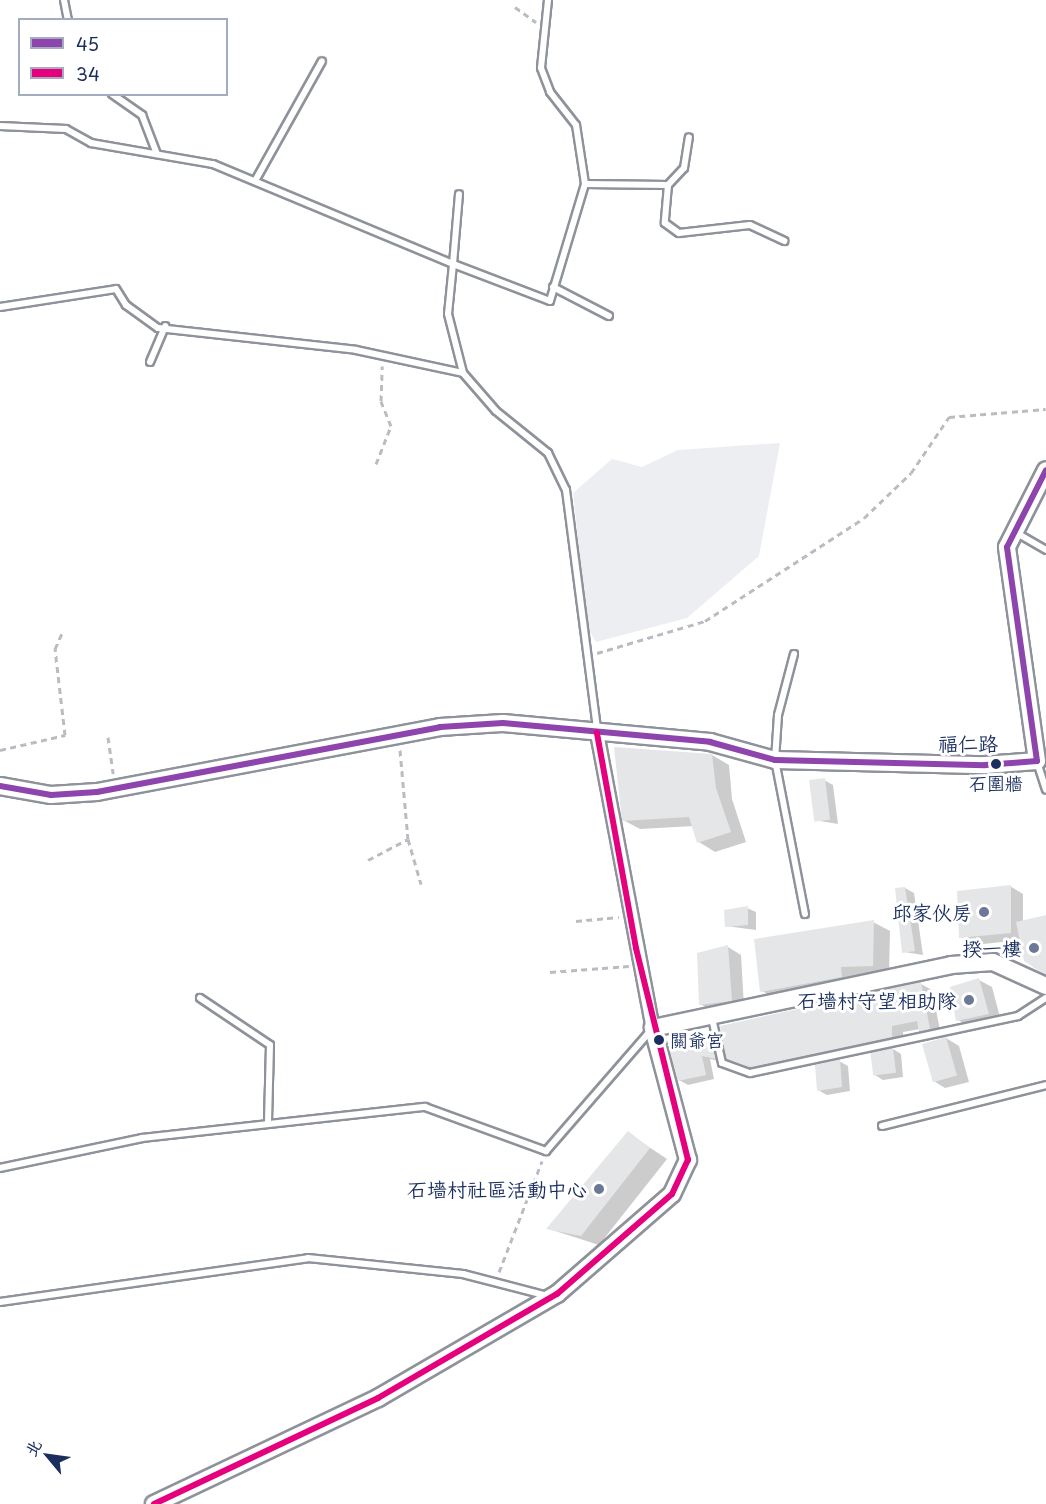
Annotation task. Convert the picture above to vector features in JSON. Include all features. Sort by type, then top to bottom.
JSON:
[{"type":"street","points":[[1037,761],[1038,724],[1032,704],[1007,547],[1046,470]]},
{"type":"street","name":"福仁路","points":[[0,786],[51,795],[115,788],[399,735],[503,723],[710,742],[775,760],[985,765],[1037,761]]},
{"type":"street","points":[[154,1504],[378,1398],[551,1297],[672,1194],[688,1160],[653,1028],[597,733]]},
{"type":"street","points":[[653,1028],[711,1012],[951,965],[993,962],[1046,986]]},
{"type":"lane","points":[[64,0],[68,18]]},
{"type":"lane","points":[[0,126],[66,129],[92,143],[213,164],[453,264],[549,301],[585,184],[576,125],[550,92],[541,68],[548,0]]},
{"type":"lane","points":[[255,181],[322,61]]},
{"type":"lane","points":[[115,96],[142,115],[157,154]]},
{"type":"lane","points":[[689,136],[684,168],[668,185],[665,223],[679,233],[750,225],[784,241]]},
{"type":"lane","points":[[585,184],[668,185]]},
{"type":"lane","points":[[459,194],[448,314],[463,373],[496,411],[548,453],[566,490],[597,733]]},
{"type":"lane","points":[[553,287],[609,316]]},
{"type":"lane","points":[[0,307],[116,289],[126,305],[158,328],[165,326],[385,356],[463,373]]},
{"type":"lane","points":[[150,362],[165,326]]},
{"type":"lane","points":[[1014,531],[1046,550]]},
{"type":"lane","points":[[795,654],[778,715],[775,760],[805,914]]},
{"type":"lane","points":[[1037,761],[1046,790]]},
{"type":"lane","points":[[200,998],[270,1045],[268,1124]]},
{"type":"lane","points":[[711,1012],[723,1064],[750,1073],[1018,1016],[1046,998]]},
{"type":"lane","points":[[0,1168],[142,1138],[425,1107],[546,1151],[653,1028]]},
{"type":"lane","points":[[882,1126],[1046,1085]]},
{"type":"lane","points":[[0,1302],[308,1258],[463,1274],[551,1297]]},
{"type":"path","points":[[515,7],[544,28]]},
{"type":"path","points":[[376,464],[391,426],[381,401],[385,356]]},
{"type":"path","points":[[587,656],[705,621],[864,518],[911,472],[949,417],[1046,409]]},
{"type":"path","points":[[0,750],[65,735],[55,649],[62,633]]},
{"type":"path","points":[[399,735],[408,839],[421,884]]},
{"type":"path","points":[[108,737],[115,788]]},
{"type":"path","points":[[368,860],[408,839]]},
{"type":"path","points":[[576,921],[630,915]]},
{"type":"path","points":[[550,972],[640,965]]},
{"type":"path","points":[[495,1282],[546,1151]]},
{"type":"shaded area","points":[[780,443],[759,556],[687,618],[596,642],[588,629],[573,493],[612,459],[642,467],[678,450]]},
{"type":"building","points":[[614,747],[712,754],[716,788],[731,832],[697,843],[689,817],[622,821]]},
{"type":"building","points":[[825,778],[830,820],[814,822],[809,780]]},
{"type":"building","name":"邱家伙房","points":[[1011,885],[1011,933],[959,938],[957,891]]},
{"type":"building","points":[[905,887],[915,951],[902,953],[895,888]]},
{"type":"building","points":[[748,906],[748,925],[725,927],[724,910]]},
{"type":"building","name":"揆一樓","points":[[1046,915],[1046,973],[1043,973],[1024,961],[1016,922]]},
{"type":"building","points":[[874,920],[873,966],[841,967],[842,977],[760,992],[754,939]]},
{"type":"building","points":[[728,945],[732,1001],[699,1005],[697,953]]},
{"type":"building","name":"石墻村守望相助隊","points":[[979,978],[989,1014],[956,1021],[950,987]]},
{"type":"building","points":[[921,982],[930,1029],[919,1032],[917,1021],[892,1026],[892,1037],[752,1067],[726,1059],[720,1026]]},
{"type":"building","points":[[946,1037],[957,1075],[933,1082],[922,1044]]},
{"type":"building","points":[[712,1041],[716,1059],[702,1056],[706,1075],[678,1081],[670,1051]]},
{"type":"building","points":[[893,1048],[896,1073],[873,1076],[870,1051]]},
{"type":"building","points":[[840,1059],[842,1087],[817,1091],[815,1065]]},
{"type":"building","name":"石墻村社區活動中心","points":[[628,1131],[650,1148],[581,1236],[546,1229]]},
{"type":"transit line","name":"45","points":[[0,786],[51,795],[97,792],[440,727],[503,723],[710,742],[775,760],[985,765],[1037,761],[1007,547],[1046,470]]},
{"type":"transit line","name":"34","points":[[154,1504],[378,1398],[557,1294],[672,1194],[688,1160],[636,948],[597,733]]},
{"type":"place","name":"石圍牆","points":[[996,764]]},
{"type":"place","name":"邱家伙房","points":[[984,912]]},
{"type":"place","name":"揆一樓","points":[[1034,948]]},
{"type":"place","name":"石墻村守望相助隊","points":[[969,1000]]},
{"type":"place","name":"關爺宮","points":[[659,1040]]},
{"type":"place","name":"石墻村社區活動中心","points":[[599,1189]]}]
